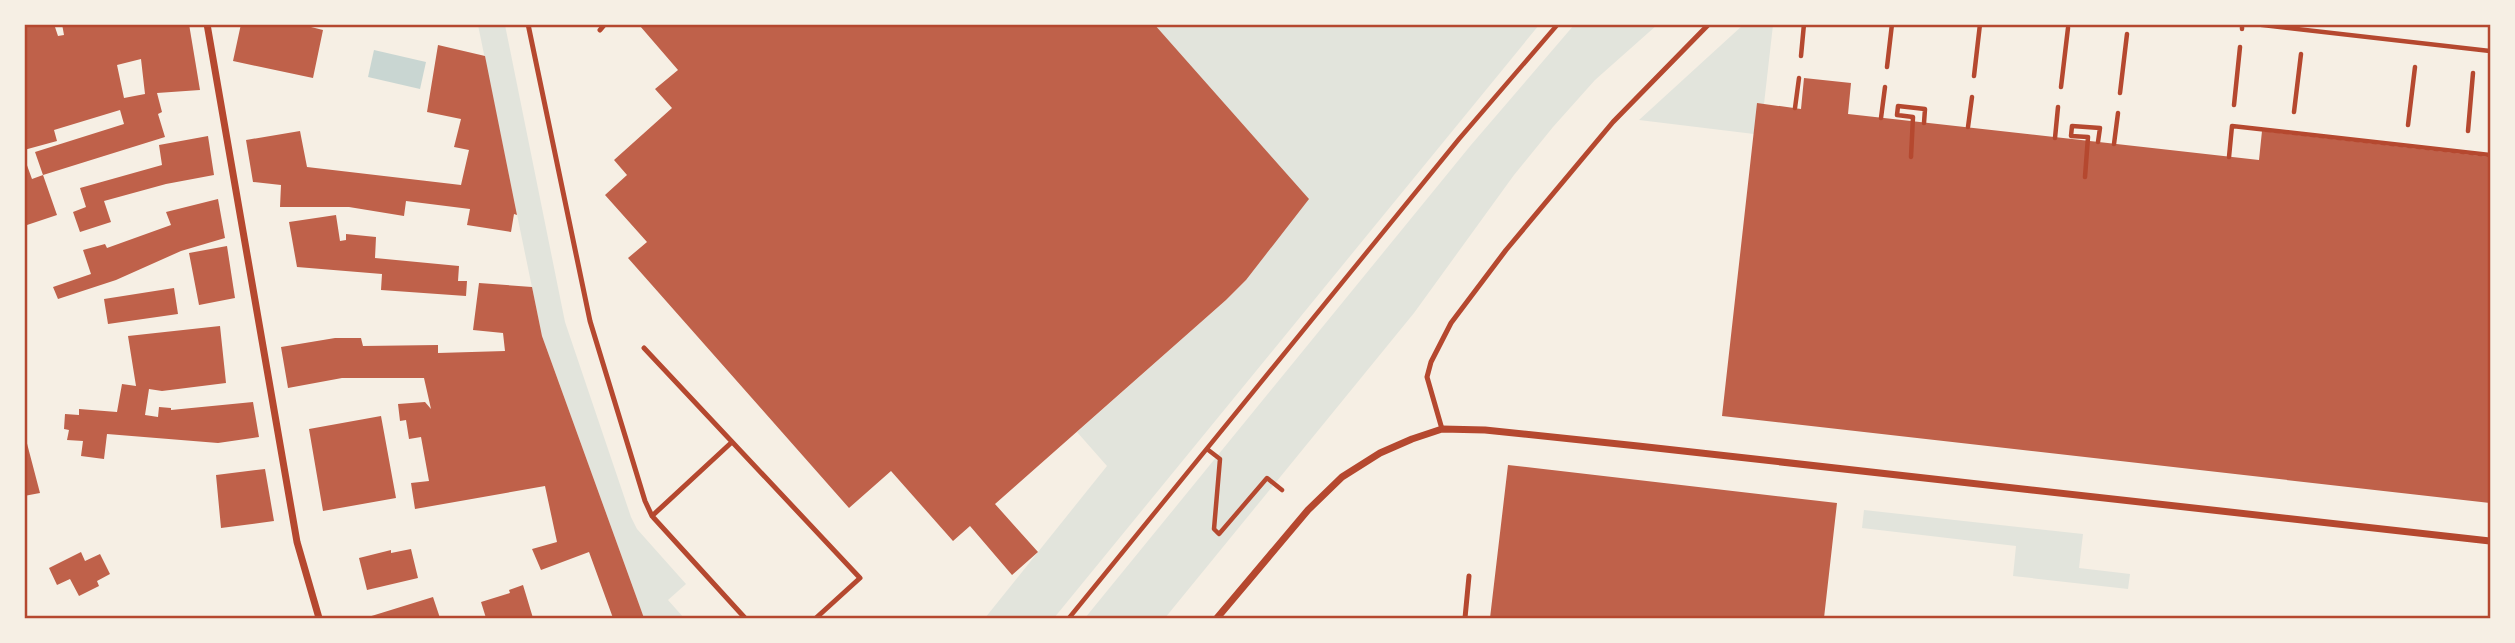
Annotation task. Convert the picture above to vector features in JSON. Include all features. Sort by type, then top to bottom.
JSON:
[{"type":"street","points":[[207,24],[297,542],[319,618]]},
{"type":"street","points":[[1217,618],[1308,510],[1342,477],[1380,453],[1442,429],[1485,430],[1665,449],[2490,541]]},
{"type":"lane","points":[[528,24],[590,321],[645,501],[652,516],[745,618]]},
{"type":"lane","points":[[600,30],[605,24]]},
{"type":"lane","points":[[1442,429],[1427,377],[1431,362],[1451,323],[1506,250],[1613,122],[1709,24]]},
{"type":"lane","points":[[643,348],[860,578],[816,618]]},
{"type":"lane","points":[[652,516],[732,442]]},
{"type":"lane","points":[[1465,618],[1469,576]]},
{"type":"path","points":[[1069,618],[1459,139],[1558,24]]},
{"type":"path","points":[[1801,56],[1804,24]]},
{"type":"path","points":[[1887,67],[1892,24]]},
{"type":"path","points":[[1974,76],[1980,24]]},
{"type":"path","points":[[2254,24],[2303,33],[2490,51]]},
{"type":"path","points":[[2061,87],[2068,28]]},
{"type":"path","points":[[2120,93],[2127,34]]},
{"type":"path","points":[[2234,105],[2240,47]]},
{"type":"path","points":[[2475,57],[2476,50]]},
{"type":"path","points":[[2294,112],[2301,54]]},
{"type":"path","points":[[2408,125],[2415,67]]},
{"type":"path","points":[[2468,131],[2473,73]]},
{"type":"path","points":[[1795,108],[1798,78]]},
{"type":"path","points":[[1881,118],[1885,87]]},
{"type":"path","points":[[1968,127],[1972,97]]},
{"type":"path","points":[[1910,157],[1913,117],[1897,116],[1898,106],[1925,109],[1924,122]]},
{"type":"path","points":[[2055,138],[2059,107]]},
{"type":"path","points":[[2115,144],[2118,113]]},
{"type":"path","points":[[2229,157],[2232,124],[2490,155]]},
{"type":"path","points":[[2085,177],[2088,136],[2071,136],[2072,125],[2100,128],[2098,142]]},
{"type":"path","points":[[1207,449],[1220,459],[1214,529],[1219,534],[1267,478],[1282,490]]},
{"type":"shaded area","points":[[478,25],[505,25],[565,322],[631,517],[637,529],[686,584],[668,600],[684,618],[644,618],[542,336]]},
{"type":"shaded area","points":[[1154,25],[1539,25],[1054,618],[985,618],[1107,466],[1077,432],[1246,280]]},
{"type":"shaded area","points":[[1574,25],[1657,25],[1595,80],[1553,127],[1514,175],[1414,313],[1165,618],[1085,618],[1471,145]]},
{"type":"shaded area","points":[[1743,25],[1773,25],[1764,104],[1754,134],[1639,120]]},
{"type":"shaded area","points":[[374,50],[426,62],[420,89],[368,77]]},
{"type":"shaded area","points":[[1864,510],[2083,534],[2079,568],[2130,574],[2128,589],[2013,576],[2016,546],[1862,528]]},
{"type":"building","points":[[24,24],[54,24],[58,36],[64,35],[62,24],[189,24],[200,90],[157,93],[162,112],[158,114],[165,137],[43,175],[35,152],[124,124],[120,110],[54,130],[57,141],[24,150]],"holes":[[[141,59],[145,94],[124,98],[117,65]]]},
{"type":"building","points":[[241,24],[299,24],[323,30],[313,78],[233,61]]},
{"type":"building","points":[[1154,24],[1309,199],[1246,280],[1226,300],[995,504],[1038,552],[1012,575],[970,526],[953,541],[891,471],[849,508],[628,258],[647,242],[605,195],[627,175],[614,160],[672,108],[655,89],[678,70],[640,26]]},
{"type":"building","points":[[438,45],[485,56],[517,215],[514,214],[511,232],[467,225],[470,209],[406,201],[404,216],[349,207],[280,207],[281,185],[253,182],[246,140],[300,131],[307,167],[461,185],[469,150],[454,147],[461,119],[427,112]]},
{"type":"building","points":[[1804,78],[1851,83],[1848,114],[2259,160],[2262,131],[2490,157],[2490,503],[1722,416],[1757,103],[1801,109]]},
{"type":"building","points":[[208,136],[214,175],[166,184],[104,201],[111,222],[80,232],[73,212],[86,207],[80,188],[162,165],[159,145]]},
{"type":"building","points":[[24,157],[32,179],[43,175],[57,215],[24,226]]},
{"type":"building","points":[[218,199],[225,238],[181,251],[116,280],[58,299],[53,287],[91,274],[83,250],[105,244],[107,248],[171,225],[166,212]]},
{"type":"building","points":[[336,215],[340,241],[346,240],[346,234],[376,237],[375,258],[459,266],[458,281],[467,281],[466,296],[381,290],[382,274],[297,267],[289,222]]},
{"type":"building","points":[[227,246],[235,298],[199,305],[189,253]]},
{"type":"building","points":[[479,283],[532,287],[542,336],[644,618],[613,618],[589,552],[541,570],[532,549],[557,542],[545,486],[415,509],[411,483],[429,481],[421,437],[409,439],[406,420],[400,421],[398,404],[425,402],[431,409],[424,378],[342,378],[288,388],[281,347],[335,338],[361,338],[363,346],[438,345],[438,353],[505,351],[503,333],[473,330]]},
{"type":"building","points":[[174,288],[178,314],[108,324],[104,299]]},
{"type":"building","points":[[220,326],[226,383],[162,391],[149,389],[145,415],[158,417],[159,407],[171,410],[253,402],[259,437],[218,443],[107,434],[104,459],[81,456],[83,441],[67,440],[69,430],[64,429],[65,414],[79,415],[79,409],[117,412],[122,384],[136,386],[128,336]]},
{"type":"building","points":[[381,416],[396,498],[323,511],[309,429]]},
{"type":"building","points":[[24,432],[40,493],[24,496]]},
{"type":"building","points":[[1508,465],[1837,503],[1824,618],[1490,618]]},
{"type":"building","points":[[265,469],[274,521],[221,528],[216,475]]},
{"type":"building","points":[[411,549],[418,578],[367,590],[359,558],[391,550],[391,553]]},
{"type":"building","points":[[81,552],[85,561],[100,554],[110,574],[97,581],[99,586],[79,596],[70,579],[57,585],[49,568]]},
{"type":"building","points":[[523,585],[533,618],[486,618],[481,602],[510,593],[509,590]]},
{"type":"building","points":[[433,597],[440,618],[365,618]]}]
